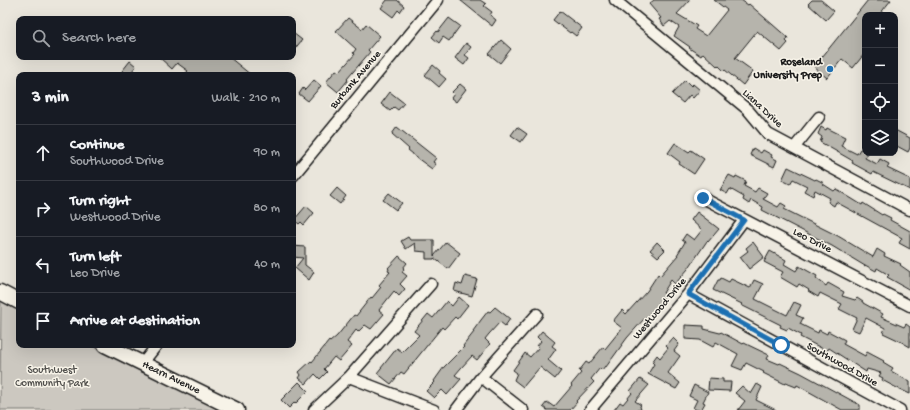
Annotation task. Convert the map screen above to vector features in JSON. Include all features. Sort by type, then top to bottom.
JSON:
[{"type":"main road","points":[[0,292],[16,300]]},
{"type":"main road","name":"Hearn Avenue","points":[[111,348],[236,410]]},
{"type":"street","name":"Burbank Avenue","points":[[296,172],[438,0]]},
{"type":"street","name":"Liana Drive","points":[[615,0],[748,110],[768,134],[910,210]]},
{"type":"street","points":[[794,148],[819,117]]},
{"type":"street","name":"Leo Drive","points":[[703,198],[910,306]]},
{"type":"street","name":"Westwood Drive","points":[[590,410],[688,294],[744,220]]},
{"type":"street","points":[[314,410],[349,377],[432,284]]},
{"type":"street","name":"Southwood Drive","points":[[688,294],[900,410]]},
{"type":"street","points":[[456,410],[481,378],[537,314]]},
{"type":"street","points":[[142,364],[154,348]]},
{"type":"street","points":[[349,377],[434,410]]},
{"type":"street","points":[[481,378],[523,410]]},
{"type":"green space","name":"Southwest Community Park","points":[[1,301],[16,308],[16,348],[95,348],[220,410],[0,410]]},
{"type":"building","points":[[387,0],[397,0],[404,6],[400,12],[398,10],[393,17],[381,8]]},
{"type":"building","points":[[460,0],[480,0],[486,4],[484,6],[492,12],[490,15],[496,20],[492,26]]},
{"type":"building","points":[[654,0],[690,0],[677,14],[697,26],[695,29],[706,36],[727,10],[714,0],[741,0],[748,5],[749,4],[788,38],[786,41],[788,43],[781,51],[757,31],[735,58],[753,71],[743,85],[725,70],[724,71],[718,65],[717,66],[703,53],[701,56],[674,36],[679,27],[670,21],[664,26],[659,19],[661,18],[649,4]]},
{"type":"building","points":[[812,0],[821,0],[834,11],[826,20],[808,4]]},
{"type":"building","points":[[868,0],[891,0],[881,12],[862,12],[862,57],[853,68],[842,59],[827,78],[814,67]]},
{"type":"building","points":[[560,11],[582,28],[576,36],[553,20]]},
{"type":"building","points":[[348,18],[362,29],[366,24],[380,36],[368,50],[370,52],[338,92],[326,82],[336,70],[339,72],[355,54],[353,53],[356,49],[336,31]]},
{"type":"building","points":[[449,18],[460,26],[449,41],[443,37],[439,43],[432,37]]},
{"type":"building","points":[[296,35],[302,40],[296,47]]},
{"type":"building","points":[[501,40],[511,49],[500,63],[489,54]]},
{"type":"building","points":[[466,43],[471,47],[465,55],[469,58],[464,65],[455,58]]},
{"type":"building","points":[[162,60],[233,60],[247,72],[187,72],[188,71],[177,63],[172,69]]},
{"type":"building","points":[[130,61],[136,66],[131,72],[121,72]]},
{"type":"building","points":[[433,65],[446,79],[439,87],[425,75]]},
{"type":"building","points":[[314,80],[321,86],[308,101],[299,94],[303,88],[305,90]]},
{"type":"building","points":[[685,80],[691,86],[693,84],[700,90],[693,98],[690,95],[683,103],[672,94]]},
{"type":"building","points":[[460,84],[466,89],[456,102],[451,98],[454,94],[452,92]]},
{"type":"building","points":[[390,92],[404,103],[398,110],[394,107],[390,111],[381,104]]},
{"type":"building","points":[[397,127],[436,158],[433,162],[436,164],[432,169],[413,155],[408,150],[409,149],[392,134]]},
{"type":"building","points":[[517,127],[527,134],[521,142],[511,135]]},
{"type":"building","points":[[821,127],[826,130],[827,128],[845,137],[841,146],[857,154],[860,149],[862,150],[862,156],[866,156],[865,158],[877,164],[880,159],[889,164],[887,168],[910,179],[910,190],[873,172],[872,174],[852,163],[853,161],[820,142],[822,137],[818,134]]},
{"type":"building","points":[[898,132],[910,138],[910,148],[908,152],[898,147]]},
{"type":"building","points":[[675,143],[689,152],[691,150],[704,159],[694,174],[679,164],[680,162],[668,153]]},
{"type":"building","points":[[753,148],[761,153],[763,150],[772,155],[771,157],[777,160],[774,167],[750,155]]},
{"type":"building","points":[[788,167],[815,180],[816,179],[834,191],[836,189],[862,205],[863,203],[882,215],[883,214],[891,218],[890,220],[910,231],[910,249],[899,243],[902,238],[836,202],[834,206],[828,202],[830,198],[815,190],[813,196],[804,191],[807,186],[793,179],[790,184],[782,180]]},
{"type":"building","points":[[729,175],[735,178],[736,176],[746,181],[744,186],[755,192],[758,188],[767,193],[763,199],[778,207],[781,203],[786,206],[784,209],[838,236],[873,257],[877,249],[885,254],[884,256],[901,264],[900,265],[910,272],[910,290],[887,277],[889,275],[877,268],[876,271],[865,266],[832,246],[762,210],[763,207],[751,200],[749,204],[743,200],[744,197],[730,189],[727,194],[720,190]]},
{"type":"building","points":[[337,188],[346,196],[340,204],[330,196]]},
{"type":"building","points":[[389,193],[402,203],[396,210],[383,200]]},
{"type":"building","points":[[306,206],[314,213],[304,225],[301,222],[299,224],[296,222],[296,218]]},
{"type":"building","points":[[697,212],[719,229],[708,242],[707,241],[688,269],[675,284],[671,280],[663,293],[666,294],[657,306],[627,338],[606,367],[605,366],[602,370],[600,368],[591,379],[594,382],[576,401],[577,402],[570,410],[547,410],[543,407],[547,402],[554,407],[572,386],[571,385],[581,373],[579,371],[586,362],[589,364],[603,347],[605,349],[622,328],[613,321],[622,310],[626,314],[647,291],[658,274],[660,276],[678,255],[685,242],[682,240],[686,234],[694,240],[702,230],[691,220]]},
{"type":"building","points":[[408,237],[410,240],[434,240],[434,256],[446,242],[460,253],[448,269],[434,258],[426,259],[426,252],[416,251],[415,243],[406,249],[401,241]]},
{"type":"building","points":[[657,242],[665,250],[658,257],[650,250]]},
{"type":"building","points":[[753,242],[764,257],[749,269],[740,257],[748,251],[746,248]]},
{"type":"building","points":[[296,246],[305,247],[305,265],[314,272],[309,280],[296,269],[303,258],[296,257]]},
{"type":"building","points":[[770,251],[786,260],[784,264],[796,271],[799,266],[817,276],[816,278],[826,286],[828,283],[844,292],[842,296],[855,300],[857,298],[883,314],[881,317],[904,327],[906,324],[910,327],[910,347],[883,333],[885,328],[866,318],[859,332],[852,329],[857,318],[839,309],[842,304],[820,293],[818,297],[799,284],[797,287],[780,277],[783,272],[764,262]]},
{"type":"building","points":[[399,256],[407,263],[402,272],[407,276],[400,284],[405,289],[399,296],[394,291],[379,310],[384,314],[371,329],[365,325],[358,332],[356,330],[347,342],[352,346],[339,361],[334,357],[324,369],[327,372],[320,379],[315,374],[306,384],[299,378],[301,375],[299,372],[311,361],[312,362],[329,341],[330,342],[337,336],[354,315],[356,316],[371,297],[372,298],[381,287],[379,285],[390,272],[388,271],[388,268]]},
{"type":"building","points":[[465,276],[477,279],[472,296],[454,291],[456,283],[462,285]]},
{"type":"building","points":[[721,278],[729,282],[731,279],[750,288],[754,280],[763,284],[755,299],[787,315],[794,302],[801,305],[796,315],[803,318],[800,324],[818,333],[819,330],[827,334],[828,331],[845,340],[843,344],[865,356],[867,352],[884,361],[883,362],[893,368],[891,371],[910,382],[910,394],[882,380],[883,378],[879,376],[881,373],[867,369],[866,372],[829,348],[827,351],[800,337],[801,335],[788,328],[787,330],[780,327],[781,325],[713,290],[718,280]]},
{"type":"building","points":[[459,297],[468,305],[457,319],[455,317],[444,329],[442,327],[404,374],[401,372],[391,384],[377,373],[397,348],[402,352],[419,335],[414,331],[428,314],[433,318],[447,301],[452,306]]},
{"type":"building","points":[[495,307],[510,319],[505,326],[500,322],[489,334],[485,339],[490,344],[477,360],[472,356],[455,375],[461,379],[447,395],[442,390],[434,398],[426,391],[435,382],[434,381],[444,367],[464,347],[463,346],[474,332],[473,331],[488,311],[490,312]]},
{"type":"building","points":[[685,325],[704,326],[704,329],[721,332],[743,344],[744,343],[769,355],[767,359],[779,364],[780,363],[801,373],[860,405],[860,410],[842,410],[797,385],[796,387],[786,383],[785,384],[746,363],[742,370],[732,366],[738,354],[716,342],[713,347],[700,340],[685,339]]},
{"type":"building","points":[[542,331],[555,342],[552,346],[556,349],[548,360],[561,371],[555,379],[540,367],[523,387],[514,380],[517,373],[513,370],[525,353],[530,357],[539,347],[537,346],[541,341],[537,337]]},
{"type":"building","points":[[673,338],[679,344],[674,351],[680,356],[668,373],[680,383],[676,389],[648,374],[654,364],[652,362],[657,355],[660,358],[668,348],[666,346]]},
{"type":"building","points":[[709,378],[723,379],[723,382],[731,382],[730,391],[708,390]]},
{"type":"building","points":[[640,379],[649,385],[635,401],[641,405],[641,410],[614,410],[620,402],[623,404],[632,393],[630,391]]},
{"type":"building","points":[[299,382],[308,391],[289,408],[281,400]]},
{"type":"building","points":[[757,384],[762,387],[756,400],[776,410],[738,410],[745,401],[735,393],[742,386],[751,394]]},
{"type":"building","points":[[694,385],[708,392],[701,410],[693,408],[697,400],[689,396]]},
{"type":"place","name":"Roseland University Prep","points":[[830,69]]},
{"type":"route","points":[[703,198],[744,220],[688,294],[781,345]]}]
